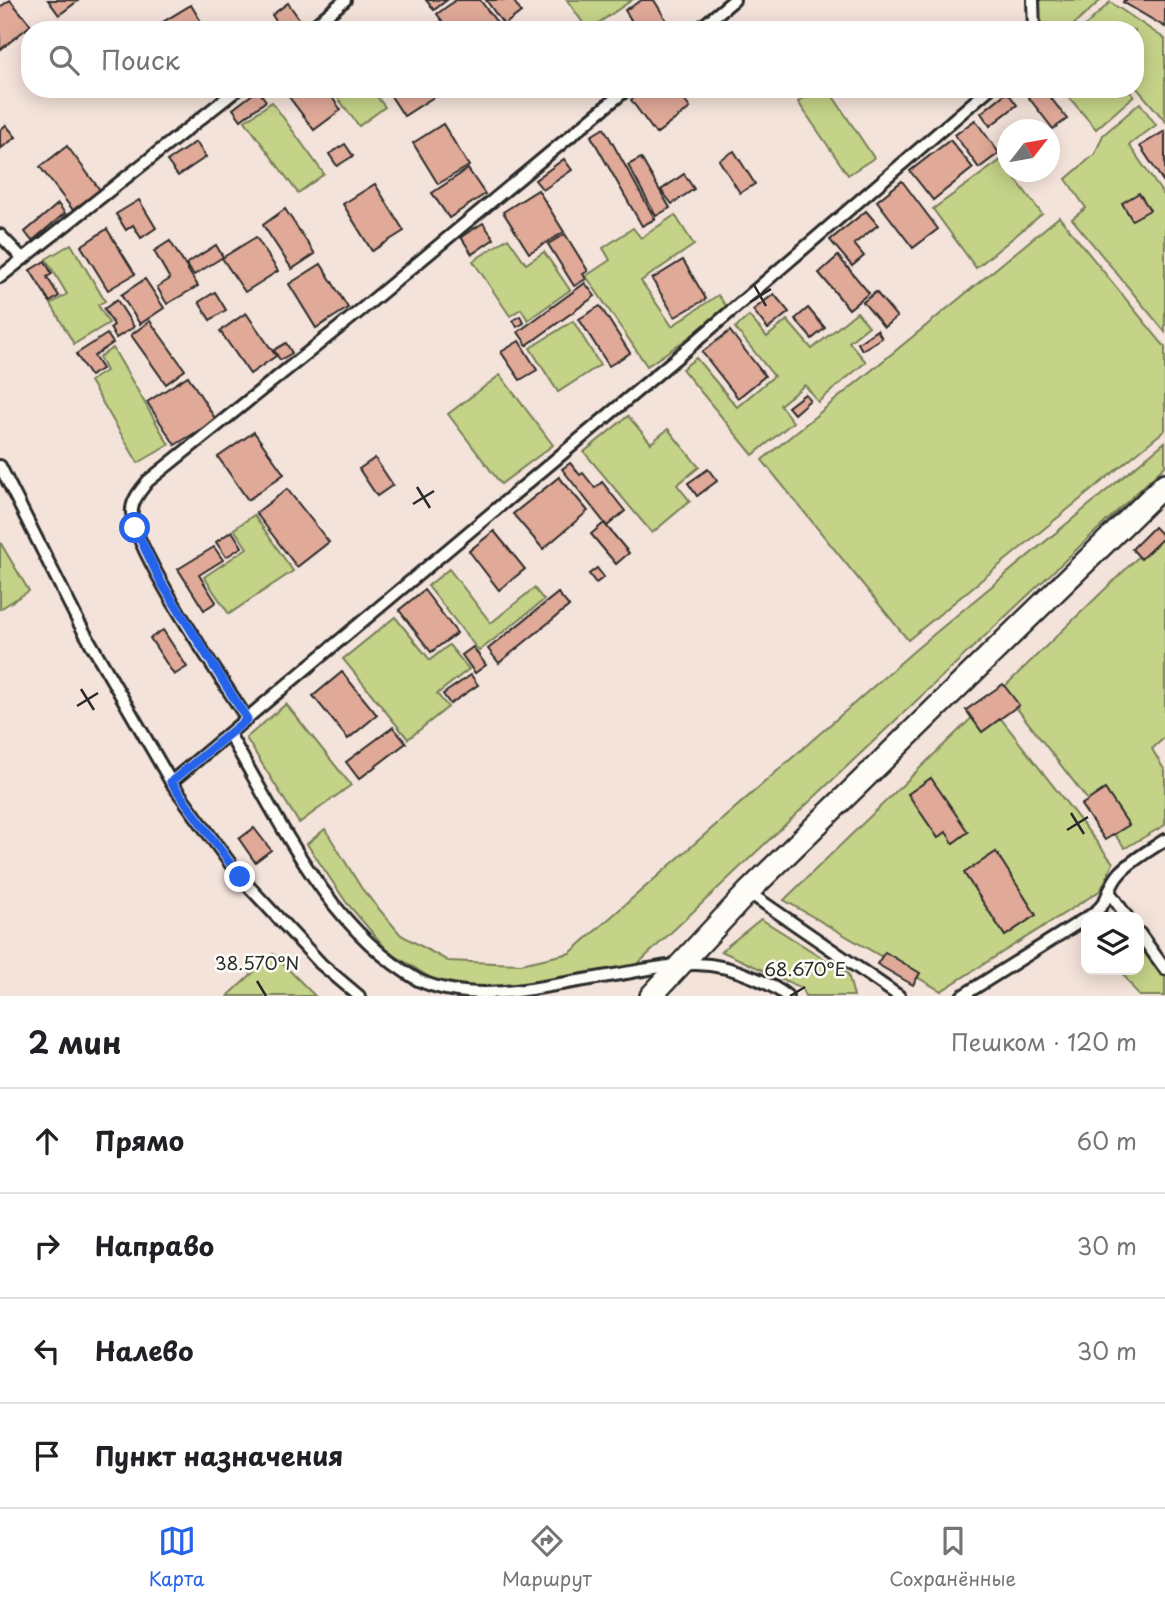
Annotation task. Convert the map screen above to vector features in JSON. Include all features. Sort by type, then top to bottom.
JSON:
[{"type":"street","points":[[651,996],[748,892],[1165,484]]},
{"type":"lane","points":[[320,21],[345,0]]},
{"type":"lane","points":[[709,21],[734,0]]},
{"type":"lane","points":[[1033,0],[1034,21]]},
{"type":"lane","points":[[0,277],[227,98]]},
{"type":"lane","points":[[247,719],[161,582],[135,528],[131,509],[137,496],[148,481],[361,310],[616,98]]},
{"type":"lane","points":[[171,782],[690,347],[979,98]]},
{"type":"lane","points":[[0,235],[23,259]]},
{"type":"lane","points":[[0,466],[79,623],[171,782],[240,877],[321,964],[359,996]]},
{"type":"lane","points":[[229,734],[310,871],[344,916],[396,965],[435,988],[451,993],[493,995],[682,963],[724,965],[778,988],[787,996]]},
{"type":"lane","points":[[1097,912],[1119,874],[1165,840]]},
{"type":"lane","points":[[748,892],[899,996]]},
{"type":"lane","points":[[1110,893],[1124,912]]},
{"type":"lane","points":[[962,996],[1081,922]]},
{"type":"lane","points":[[1144,940],[1165,969]]},
{"type":"green space","points":[[567,0],[632,0],[601,21],[582,21]]},
{"type":"green space","points":[[1040,0],[1101,0],[1078,21],[1039,21]]},
{"type":"green space","points":[[1110,2],[1138,21],[1090,21]]},
{"type":"green space","points":[[1144,25],[1165,39],[1165,121],[1144,96]]},
{"type":"green space","points":[[338,98],[378,98],[385,107],[359,126]]},
{"type":"green space","points":[[804,98],[834,98],[874,158],[848,175],[798,102]]},
{"type":"green space","points":[[1070,98],[1132,98],[1096,129]]},
{"type":"green space","points":[[272,102],[324,174],[298,193],[245,121]]},
{"type":"green space","points":[[1140,103],[1156,125],[1129,145],[1165,197],[1165,332],[1072,219],[1086,208],[1066,179],[1095,154],[1103,135]]},
{"type":"green space","points":[[997,163],[997,182],[1018,182],[1042,214],[976,268],[933,209]]},
{"type":"green space","points":[[675,215],[694,245],[641,281],[672,326],[718,295],[729,310],[647,366],[586,276],[610,260],[603,248],[633,228],[641,238]]},
{"type":"green space","points":[[1059,217],[1165,347],[1165,430],[908,640],[762,460]]},
{"type":"green space","points":[[508,238],[526,264],[544,252],[570,290],[528,320],[521,309],[510,316],[473,261]]},
{"type":"green space","points":[[71,244],[105,301],[98,305],[109,323],[74,344],[51,304],[67,294],[46,259]]},
{"type":"green space","points":[[857,312],[869,326],[849,342],[866,362],[818,402],[805,385],[780,405],[793,422],[753,455],[682,369],[696,358],[737,407],[774,376],[735,328],[749,316],[767,337],[787,320],[812,349]]},
{"type":"green space","points":[[573,321],[600,365],[558,392],[530,348]]},
{"type":"green space","points":[[113,348],[169,445],[138,463],[90,381],[106,371],[99,357]]},
{"type":"green space","points":[[500,375],[553,445],[501,484],[448,414]]},
{"type":"green space","points":[[628,416],[651,443],[668,429],[699,467],[677,485],[690,501],[652,533],[584,452]]},
{"type":"green space","points":[[1165,442],[1165,466],[627,974],[491,989],[434,980],[388,951],[346,902],[307,844],[325,829],[362,889],[401,935],[448,961],[521,964],[570,953],[915,650]]},
{"type":"green space","points":[[254,515],[293,571],[229,614],[204,577],[247,548],[234,529]]},
{"type":"green space","points":[[1165,531],[1165,737],[1152,749],[1165,771],[1165,825],[1125,848],[1002,689]]},
{"type":"green space","points":[[0,542],[29,591],[0,609]]},
{"type":"green space","points":[[449,569],[491,623],[534,588],[544,600],[479,651],[428,586]]},
{"type":"green space","points":[[395,617],[430,660],[449,645],[469,669],[437,694],[448,707],[408,739],[343,659]]},
{"type":"green space","points":[[988,702],[1113,863],[1101,890],[941,991],[784,900]]},
{"type":"green space","points":[[286,704],[351,785],[299,823],[246,738]]},
{"type":"green space","points":[[761,919],[848,974],[854,996],[805,996],[802,988],[721,951]]},
{"type":"green space","points":[[1144,945],[1165,975],[1165,996],[1139,996],[1124,975],[1144,975]]},
{"type":"green space","points":[[273,954],[315,996],[228,996]]},
{"type":"building","points":[[10,0],[28,21],[21,21],[21,33],[0,50],[0,7]]},
{"type":"building","points":[[48,0],[79,0],[59,15]]},
{"type":"building","points":[[426,0],[447,0],[434,10]]},
{"type":"building","points":[[456,0],[480,0],[496,21],[442,21],[437,14]]},
{"type":"building","points":[[486,0],[513,0],[521,12],[509,21],[501,21]]},
{"type":"building","points":[[642,0],[654,0],[667,21],[632,21],[625,10]]},
{"type":"building","points":[[1165,0],[1165,27],[1123,2]]},
{"type":"building","points":[[288,3],[300,20],[276,21],[272,15]]},
{"type":"building","points":[[191,5],[201,21],[165,21]]},
{"type":"building","points":[[247,98],[264,98],[266,101],[241,120],[233,109]]},
{"type":"building","points":[[290,98],[332,98],[341,110],[314,130]]},
{"type":"building","points":[[392,98],[432,98],[404,116]]},
{"type":"building","points":[[683,98],[690,108],[656,134],[631,100]]},
{"type":"building","points":[[1000,98],[1012,98],[1017,105],[990,126],[981,113]]},
{"type":"building","points":[[1029,98],[1051,98],[1067,119],[1060,124],[1060,119],[1045,119]]},
{"type":"building","points":[[975,120],[997,150],[997,154],[979,168],[955,135]]},
{"type":"building","points":[[443,124],[469,166],[438,184],[413,143]]},
{"type":"building","points":[[6,125],[16,137],[0,149],[0,130]]},
{"type":"building","points":[[604,128],[655,219],[642,226],[591,136]]},
{"type":"building","points":[[1165,131],[1165,184],[1140,146]]},
{"type":"building","points":[[950,140],[973,168],[933,200],[910,171]]},
{"type":"building","points":[[196,142],[206,157],[178,176],[167,161]]},
{"type":"building","points":[[345,144],[353,156],[337,166],[329,154]]},
{"type":"building","points":[[67,146],[100,190],[73,210],[40,167]]},
{"type":"building","points":[[734,151],[755,184],[740,193],[719,160]]},
{"type":"building","points":[[641,158],[670,208],[656,216],[628,165]]},
{"type":"building","points":[[564,159],[572,170],[543,190],[535,180]]},
{"type":"building","points":[[468,169],[485,194],[449,218],[432,193]]},
{"type":"building","points":[[684,174],[694,189],[672,204],[661,190]]},
{"type":"building","points":[[902,181],[938,229],[913,248],[877,201]]},
{"type":"building","points":[[375,184],[404,231],[372,251],[343,204]]},
{"type":"building","points":[[538,190],[564,232],[529,253],[503,212]]},
{"type":"building","points":[[1139,193],[1150,210],[1132,220],[1122,203]]},
{"type":"building","points":[[139,200],[156,228],[141,238],[133,225],[126,230],[116,214]]},
{"type":"building","points":[[58,204],[65,213],[32,241],[25,232]]},
{"type":"building","points":[[285,209],[315,254],[292,269],[263,225]]},
{"type":"building","points":[[866,211],[878,225],[854,244],[864,256],[852,266],[830,240]]},
{"type":"building","points":[[483,223],[494,239],[472,254],[461,237]]},
{"type":"building","points":[[107,229],[135,274],[108,290],[81,246]]},
{"type":"building","points":[[565,234],[588,271],[583,274],[586,279],[574,286],[548,244]]},
{"type":"building","points":[[256,237],[278,271],[245,292],[222,258]]},
{"type":"building","points":[[170,241],[198,286],[167,304],[157,287],[170,279],[154,251]]},
{"type":"building","points":[[216,245],[223,257],[194,275],[186,264]]},
{"type":"building","points":[[838,256],[869,293],[849,309],[819,273]]},
{"type":"building","points":[[683,260],[706,299],[675,317],[652,279]]},
{"type":"building","points":[[45,261],[52,274],[47,277],[59,296],[50,302],[30,270]]},
{"type":"building","points":[[321,264],[348,308],[316,328],[289,284]]},
{"type":"building","points":[[145,279],[164,308],[140,324],[121,295]]},
{"type":"building","points":[[585,283],[595,296],[527,345],[518,332]]},
{"type":"building","points":[[215,292],[226,310],[210,320],[199,302]]},
{"type":"building","points":[[876,292],[897,317],[884,327],[863,302]]},
{"type":"building","points":[[774,294],[789,312],[768,329],[753,310]]},
{"type":"building","points":[[117,300],[134,327],[116,338],[110,328],[114,325],[104,309]]},
{"type":"building","points":[[600,306],[630,353],[609,366],[579,319]]},
{"type":"building","points":[[808,308],[825,328],[812,339],[795,319]]},
{"type":"building","points":[[246,313],[276,356],[250,374],[220,331]]},
{"type":"building","points":[[520,316],[524,323],[517,327],[513,320]]},
{"type":"building","points":[[150,321],[185,370],[166,384],[131,335]]},
{"type":"building","points":[[877,330],[882,338],[862,350],[858,343]]},
{"type":"building","points":[[730,331],[765,376],[738,398],[702,352]]},
{"type":"building","points":[[107,334],[113,343],[94,356],[102,369],[90,376],[76,354]]},
{"type":"building","points":[[519,341],[537,370],[520,380],[501,352]]},
{"type":"building","points":[[286,343],[292,353],[280,360],[274,350]]},
{"type":"building","points":[[188,376],[216,420],[175,445],[147,402]]},
{"type":"building","points":[[805,394],[810,400],[794,414],[788,407]]},
{"type":"building","points":[[254,432],[284,474],[248,500],[218,457]]},
{"type":"building","points":[[375,458],[393,485],[377,496],[359,469]]},
{"type":"building","points":[[570,463],[580,475],[583,473],[595,488],[602,482],[625,511],[607,526],[562,469]]},
{"type":"building","points":[[708,469],[717,481],[697,496],[688,483]]},
{"type":"building","points":[[559,477],[588,511],[543,549],[513,514]]},
{"type":"building","points":[[287,489],[329,542],[297,567],[256,513]]},
{"type":"building","points":[[604,523],[629,553],[616,564],[591,534]]},
{"type":"building","points":[[1154,527],[1164,537],[1141,559],[1132,549]]},
{"type":"building","points":[[232,531],[242,547],[226,557],[216,542]]},
{"type":"building","points":[[494,531],[525,569],[499,590],[469,551]]},
{"type":"building","points":[[214,547],[223,560],[199,575],[216,602],[204,610],[178,569]]},
{"type":"building","points":[[597,568],[604,577],[596,583],[589,574]]},
{"type":"building","points":[[424,590],[457,633],[431,652],[399,610]]},
{"type":"building","points":[[558,593],[569,606],[499,663],[488,649]]},
{"type":"building","points":[[163,630],[187,667],[174,675],[150,638]]},
{"type":"building","points":[[473,647],[486,665],[475,673],[462,655]]},
{"type":"building","points":[[342,672],[377,715],[348,739],[313,696]]},
{"type":"building","points":[[471,675],[478,685],[450,704],[443,694]]},
{"type":"building","points":[[1003,684],[1019,705],[982,732],[966,710]]},
{"type":"building","points":[[393,727],[406,743],[359,779],[346,762]]},
{"type":"building","points":[[931,778],[968,832],[953,843],[946,832],[938,838],[908,794]]},
{"type":"building","points":[[1105,789],[1129,825],[1105,840],[1081,805]]},
{"type":"building","points":[[254,828],[271,850],[255,862],[239,839]]},
{"type":"building","points":[[996,852],[1036,915],[1005,936],[964,873]]},
{"type":"building","points":[[885,952],[920,973],[913,985],[877,964]]},
{"type":"route","points":[[135,528],[161,582],[247,719],[171,782],[240,877]]}]
